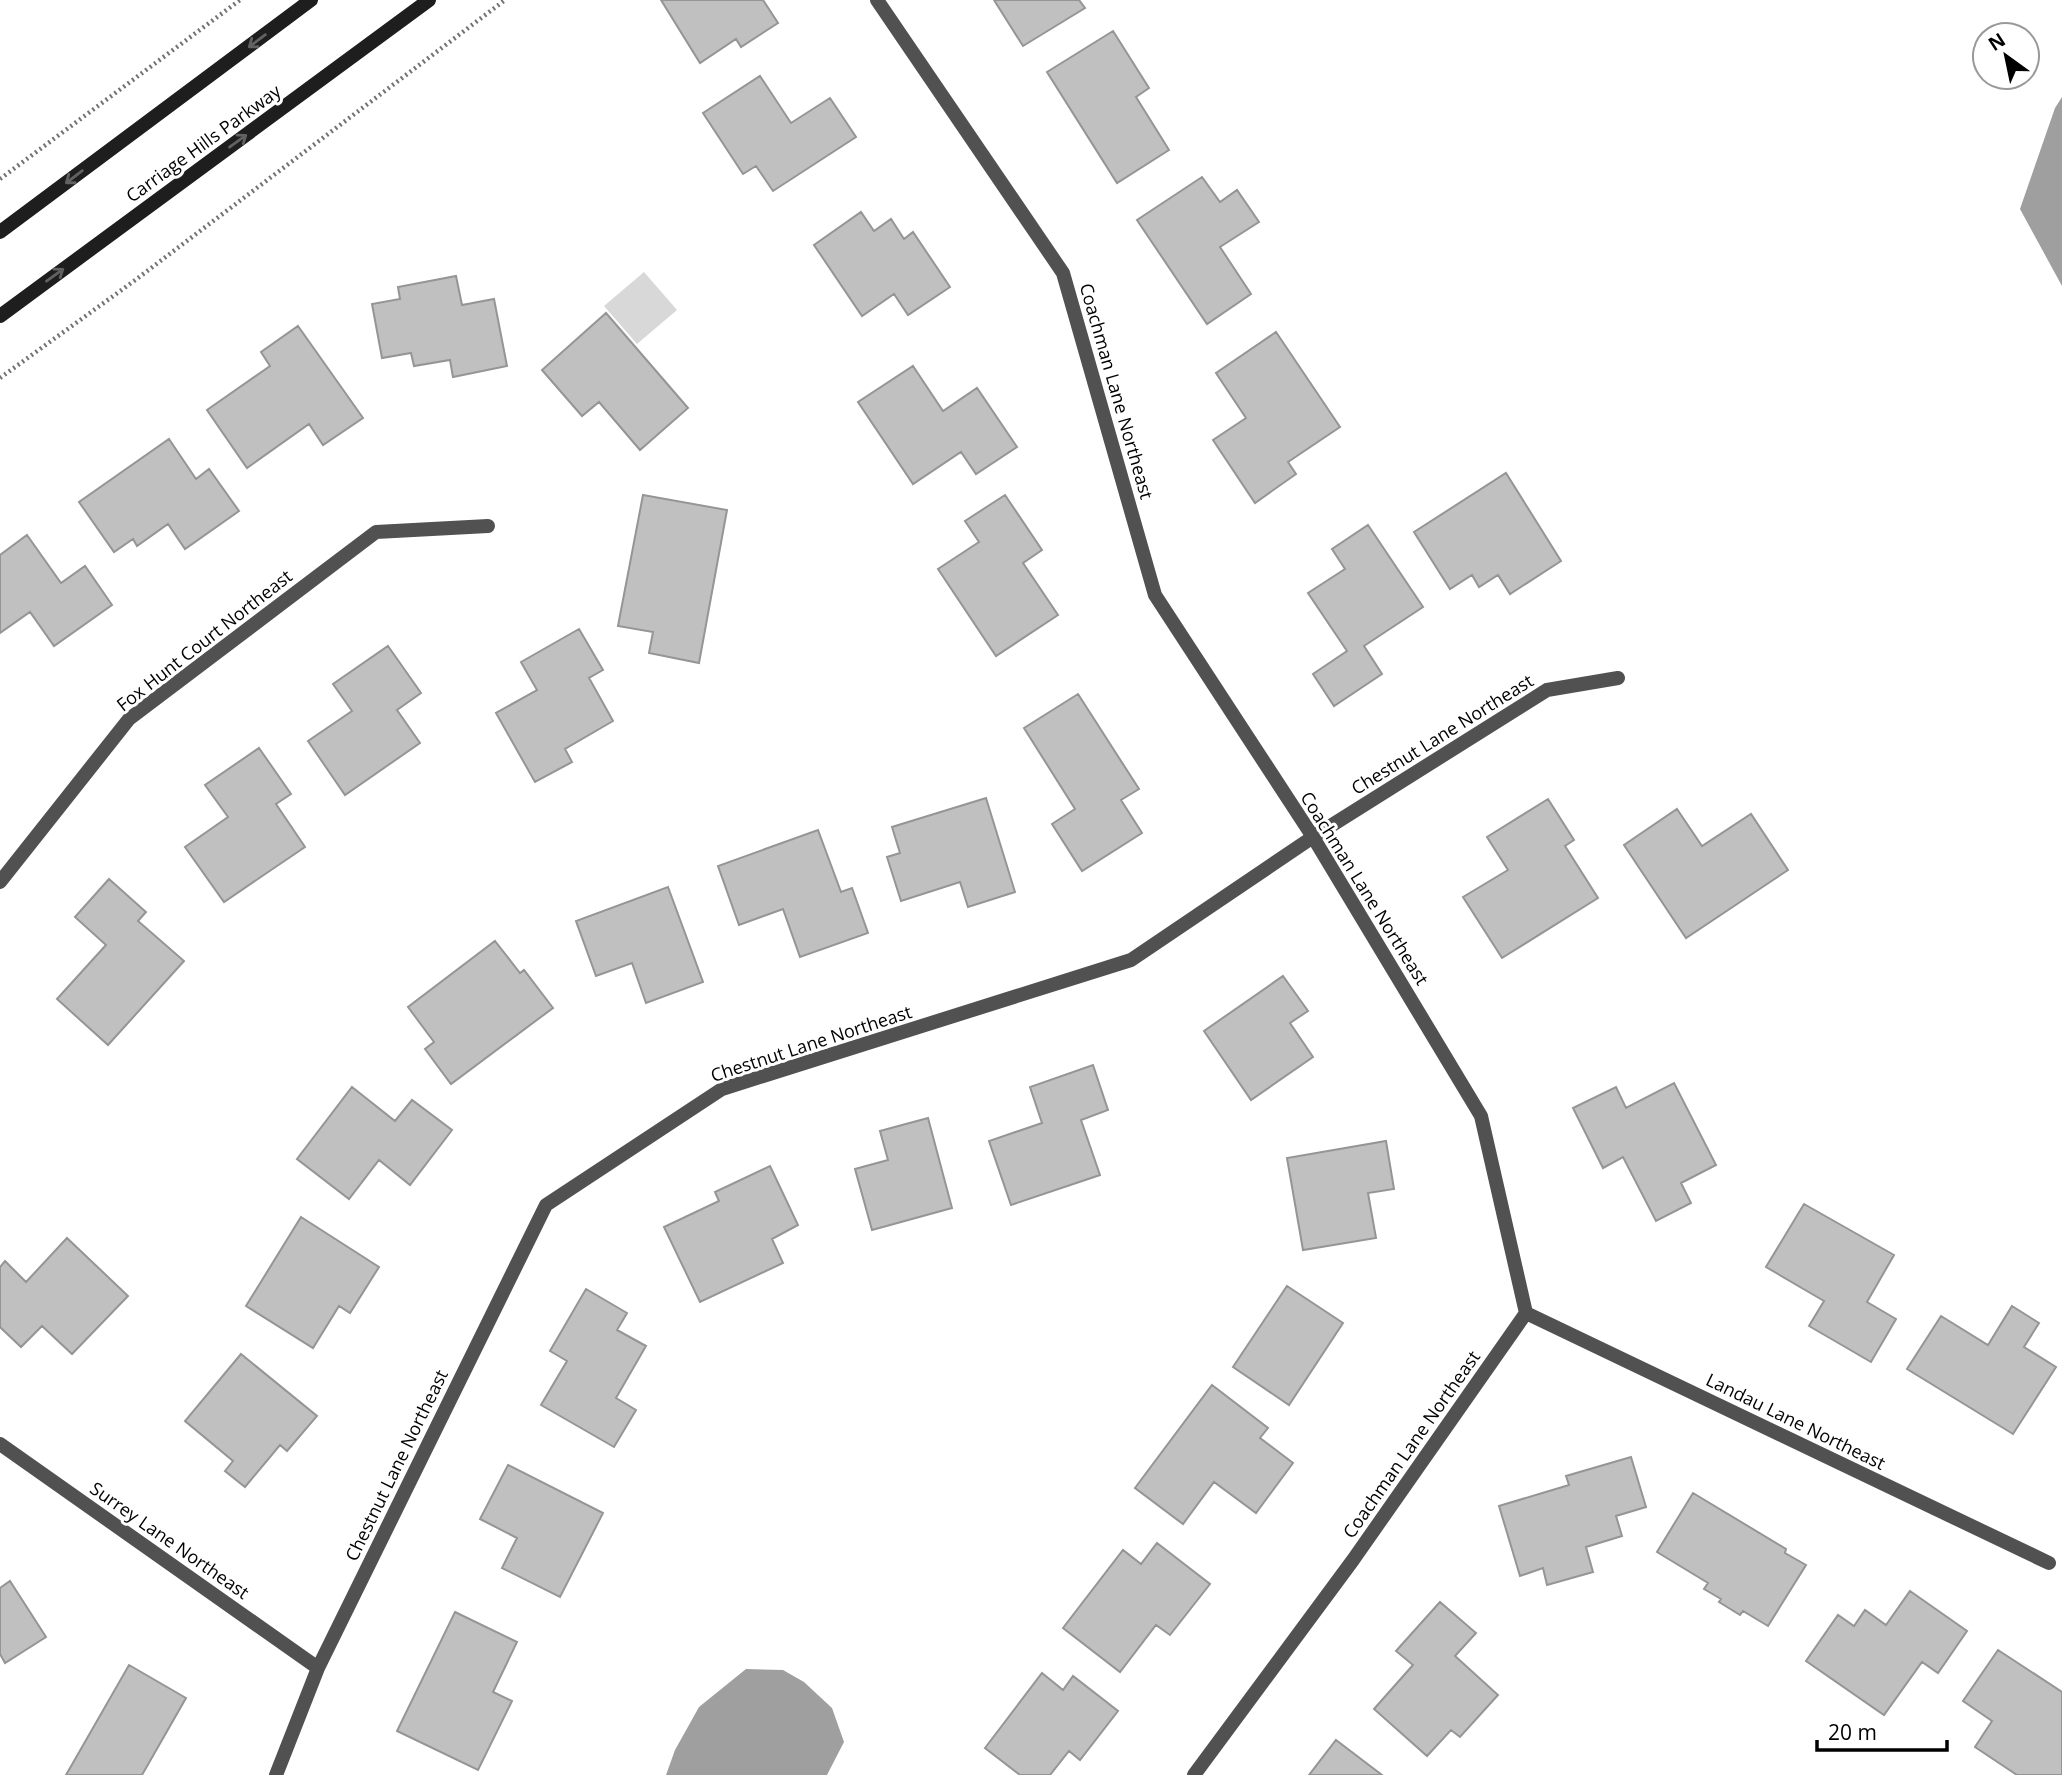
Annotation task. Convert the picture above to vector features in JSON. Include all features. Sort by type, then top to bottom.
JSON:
[{"type":"street","points":[[0,232],[311,0]]},
{"type":"street","name":"Carriage Hills Parkway","points":[[0,316],[429,0]]},
{"type":"street","name":"Coachman Lane Northeast","points":[[877,0],[1063,273],[1155,595],[1313,837],[1481,1116],[1526,1313],[1353,1560],[1194,1775]]},
{"type":"street","name":"Fox Hunt Court Northeast","points":[[0,882],[129,719],[376,532],[488,526]]},
{"type":"street","name":"Chestnut Lane Northeast","points":[[276,1775],[318,1668],[546,1205],[722,1089],[1132,960],[1313,837],[1547,690],[1618,678]]},
{"type":"street","name":"Landau Lane Northeast","points":[[1526,1313],[2049,1563]]},
{"type":"street","name":"Surrey Lane Northeast","points":[[0,1444],[318,1668]]},
{"type":"path","points":[[0,179],[240,0]]},
{"type":"path","points":[[0,378],[145,273],[505,0]]},
{"type":"shaded area","points":[[2062,97],[2062,286],[2020,209],[2055,108]]},
{"type":"shaded area","points":[[644,272],[677,310],[637,344],[604,306]]},
{"type":"shaded area","points":[[746,1669],[783,1670],[804,1682],[832,1708],[844,1742],[827,1775],[666,1775],[675,1750],[699,1707]]},
{"type":"building","points":[[661,0],[763,0],[778,23],[741,47],[736,39],[700,63]]},
{"type":"building","points":[[994,0],[1079,0],[1085,8],[1023,46]]},
{"type":"building","points":[[1113,31],[1149,88],[1136,97],[1169,150],[1117,183],[1047,72]]},
{"type":"building","points":[[760,76],[791,123],[830,98],[856,137],[773,191],[756,166],[743,174],[703,113]]},
{"type":"building","points":[[1202,177],[1220,202],[1237,190],[1259,222],[1220,247],[1251,294],[1207,324],[1137,220]]},
{"type":"building","points":[[861,212],[874,231],[891,219],[904,239],[913,232],[950,287],[908,315],[894,294],[862,316],[814,245]]},
{"type":"building","points":[[456,276],[462,305],[494,299],[507,366],[453,377],[450,360],[414,366],[411,353],[382,358],[372,304],[400,299],[398,287]]},
{"type":"building","points":[[606,313],[688,408],[640,450],[599,402],[582,416],[542,370]]},
{"type":"building","points":[[298,326],[363,418],[323,445],[309,424],[247,468],[207,410],[270,366],[261,352]]},
{"type":"building","points":[[1276,332],[1340,427],[1288,462],[1296,474],[1255,503],[1213,440],[1246,418],[1216,373]]},
{"type":"building","points":[[913,366],[943,411],[977,388],[1017,447],[976,474],[961,452],[913,484],[858,402]]},
{"type":"building","points":[[169,439],[196,479],[209,469],[239,511],[185,549],[168,524],[137,546],[133,539],[114,552],[79,502]]},
{"type":"building","points":[[1506,473],[1561,561],[1510,594],[1498,575],[1479,587],[1472,575],[1450,589],[1414,532]]},
{"type":"building","points":[[643,495],[727,510],[699,663],[649,653],[653,632],[618,626]]},
{"type":"building","points":[[1005,495],[1042,550],[1023,563],[1058,615],[996,656],[938,569],[979,542],[965,521]]},
{"type":"building","points":[[1368,525],[1423,607],[1364,646],[1382,674],[1334,706],[1313,674],[1347,651],[1308,593],[1345,569],[1332,549]]},
{"type":"building","points":[[27,535],[61,583],[85,566],[112,605],[54,646],[30,612],[0,633],[0,555]]},
{"type":"building","points":[[579,629],[603,670],[589,678],[613,721],[565,749],[572,762],[535,782],[496,713],[537,690],[521,662]]},
{"type":"building","points":[[388,646],[421,693],[397,710],[420,743],[345,795],[308,741],[352,711],[333,684]]},
{"type":"building","points":[[1078,694],[1139,789],[1121,800],[1142,833],[1082,871],[1052,824],[1075,809],[1024,728]]},
{"type":"building","points":[[259,748],[291,794],[276,804],[305,847],[224,902],[185,847],[228,817],[205,785]]},
{"type":"building","points":[[986,798],[1015,892],[968,907],[960,882],[901,901],[887,857],[900,853],[892,827]]},
{"type":"building","points":[[1548,799],[1574,840],[1565,846],[1598,898],[1502,958],[1463,897],[1508,870],[1487,837]]},
{"type":"building","points":[[1677,809],[1702,846],[1751,814],[1788,870],[1686,938],[1624,845]]},
{"type":"building","points":[[818,830],[841,892],[852,888],[868,933],[800,957],[783,909],[739,925],[718,866]]},
{"type":"building","points":[[109,879],[146,912],[138,921],[184,961],[108,1045],[57,999],[106,945],[75,917]]},
{"type":"building","points":[[668,887],[703,982],[646,1003],[632,963],[596,976],[576,921]]},
{"type":"building","points":[[495,941],[520,973],[524,970],[553,1008],[451,1084],[425,1049],[434,1042],[408,1007]]},
{"type":"building","points":[[1283,976],[1308,1011],[1290,1023],[1313,1057],[1251,1100],[1204,1031]]},
{"type":"building","points":[[1093,1065],[1108,1110],[1081,1120],[1100,1175],[1011,1205],[989,1141],[1042,1123],[1030,1087]]},
{"type":"building","points":[[1674,1083],[1716,1165],[1681,1183],[1691,1203],[1656,1221],[1623,1157],[1603,1168],[1573,1108],[1616,1087],[1626,1108]]},
{"type":"building","points":[[352,1087],[395,1121],[412,1100],[452,1130],[410,1185],[379,1160],[349,1199],[297,1159]]},
{"type":"building","points":[[928,1118],[952,1208],[872,1230],[855,1169],[888,1160],[880,1131]]},
{"type":"building","points":[[1386,1141],[1394,1189],[1368,1193],[1376,1238],[1303,1250],[1287,1158]]},
{"type":"building","points":[[770,1166],[798,1225],[772,1239],[783,1263],[700,1302],[664,1227],[719,1201],[715,1192]]},
{"type":"building","points":[[1804,1204],[1894,1255],[1867,1302],[1896,1319],[1871,1362],[1809,1326],[1824,1301],[1766,1267]]},
{"type":"building","points":[[301,1217],[379,1267],[350,1313],[339,1306],[313,1348],[246,1306]]},
{"type":"building","points":[[67,1238],[128,1296],[72,1354],[42,1326],[21,1347],[0,1327],[0,1267],[5,1261],[26,1282]]},
{"type":"building","points":[[1287,1286],[1343,1323],[1289,1405],[1233,1367]]},
{"type":"building","points":[[586,1289],[627,1313],[617,1330],[646,1346],[616,1398],[636,1410],[614,1447],[541,1405],[567,1361],[550,1351]]},
{"type":"building","points":[[2012,1306],[2039,1323],[2024,1347],[2056,1367],[2013,1434],[1907,1369],[1941,1316],[1988,1345]]},
{"type":"building","points":[[241,1354],[317,1416],[287,1451],[280,1445],[245,1487],[225,1471],[233,1461],[185,1421]]},
{"type":"building","points":[[1212,1385],[1268,1428],[1260,1438],[1293,1463],[1256,1513],[1214,1482],[1183,1524],[1135,1488]]},
{"type":"building","points":[[1631,1457],[1646,1507],[1616,1516],[1622,1536],[1586,1547],[1593,1572],[1547,1585],[1543,1568],[1520,1576],[1499,1506],[1569,1485],[1566,1476]]},
{"type":"building","points":[[508,1465],[603,1513],[560,1597],[502,1568],[517,1538],[480,1519]]},
{"type":"building","points":[[1693,1493],[1786,1549],[1785,1553],[1806,1565],[1768,1626],[1743,1611],[1740,1615],[1719,1602],[1721,1599],[1704,1589],[1708,1583],[1657,1552]]},
{"type":"building","points":[[1157,1543],[1210,1584],[1170,1635],[1156,1625],[1120,1672],[1063,1628],[1123,1550],[1141,1564]]},
{"type":"building","points":[[10,1581],[46,1637],[5,1663],[0,1654],[0,1588]]},
{"type":"building","points":[[1910,1591],[1967,1631],[1938,1673],[1922,1662],[1884,1715],[1806,1661],[1838,1615],[1854,1626],[1865,1610],[1886,1625]]},
{"type":"building","points":[[1440,1602],[1476,1633],[1455,1656],[1498,1695],[1460,1737],[1451,1730],[1427,1756],[1374,1709],[1413,1665],[1396,1651]]},
{"type":"building","points":[[455,1612],[517,1642],[493,1692],[512,1701],[478,1770],[397,1731]]},
{"type":"building","points":[[1998,1650],[2062,1692],[2062,1775],[2017,1775],[1975,1747],[1992,1721],[1963,1701]]},
{"type":"building","points":[[129,1665],[186,1698],[142,1775],[66,1775]]},
{"type":"building","points":[[1042,1673],[1063,1690],[1073,1676],[1118,1711],[1080,1760],[1069,1751],[1050,1775],[1020,1775],[985,1748]]},
{"type":"building","points":[[1336,1740],[1382,1775],[1309,1775]]}]
